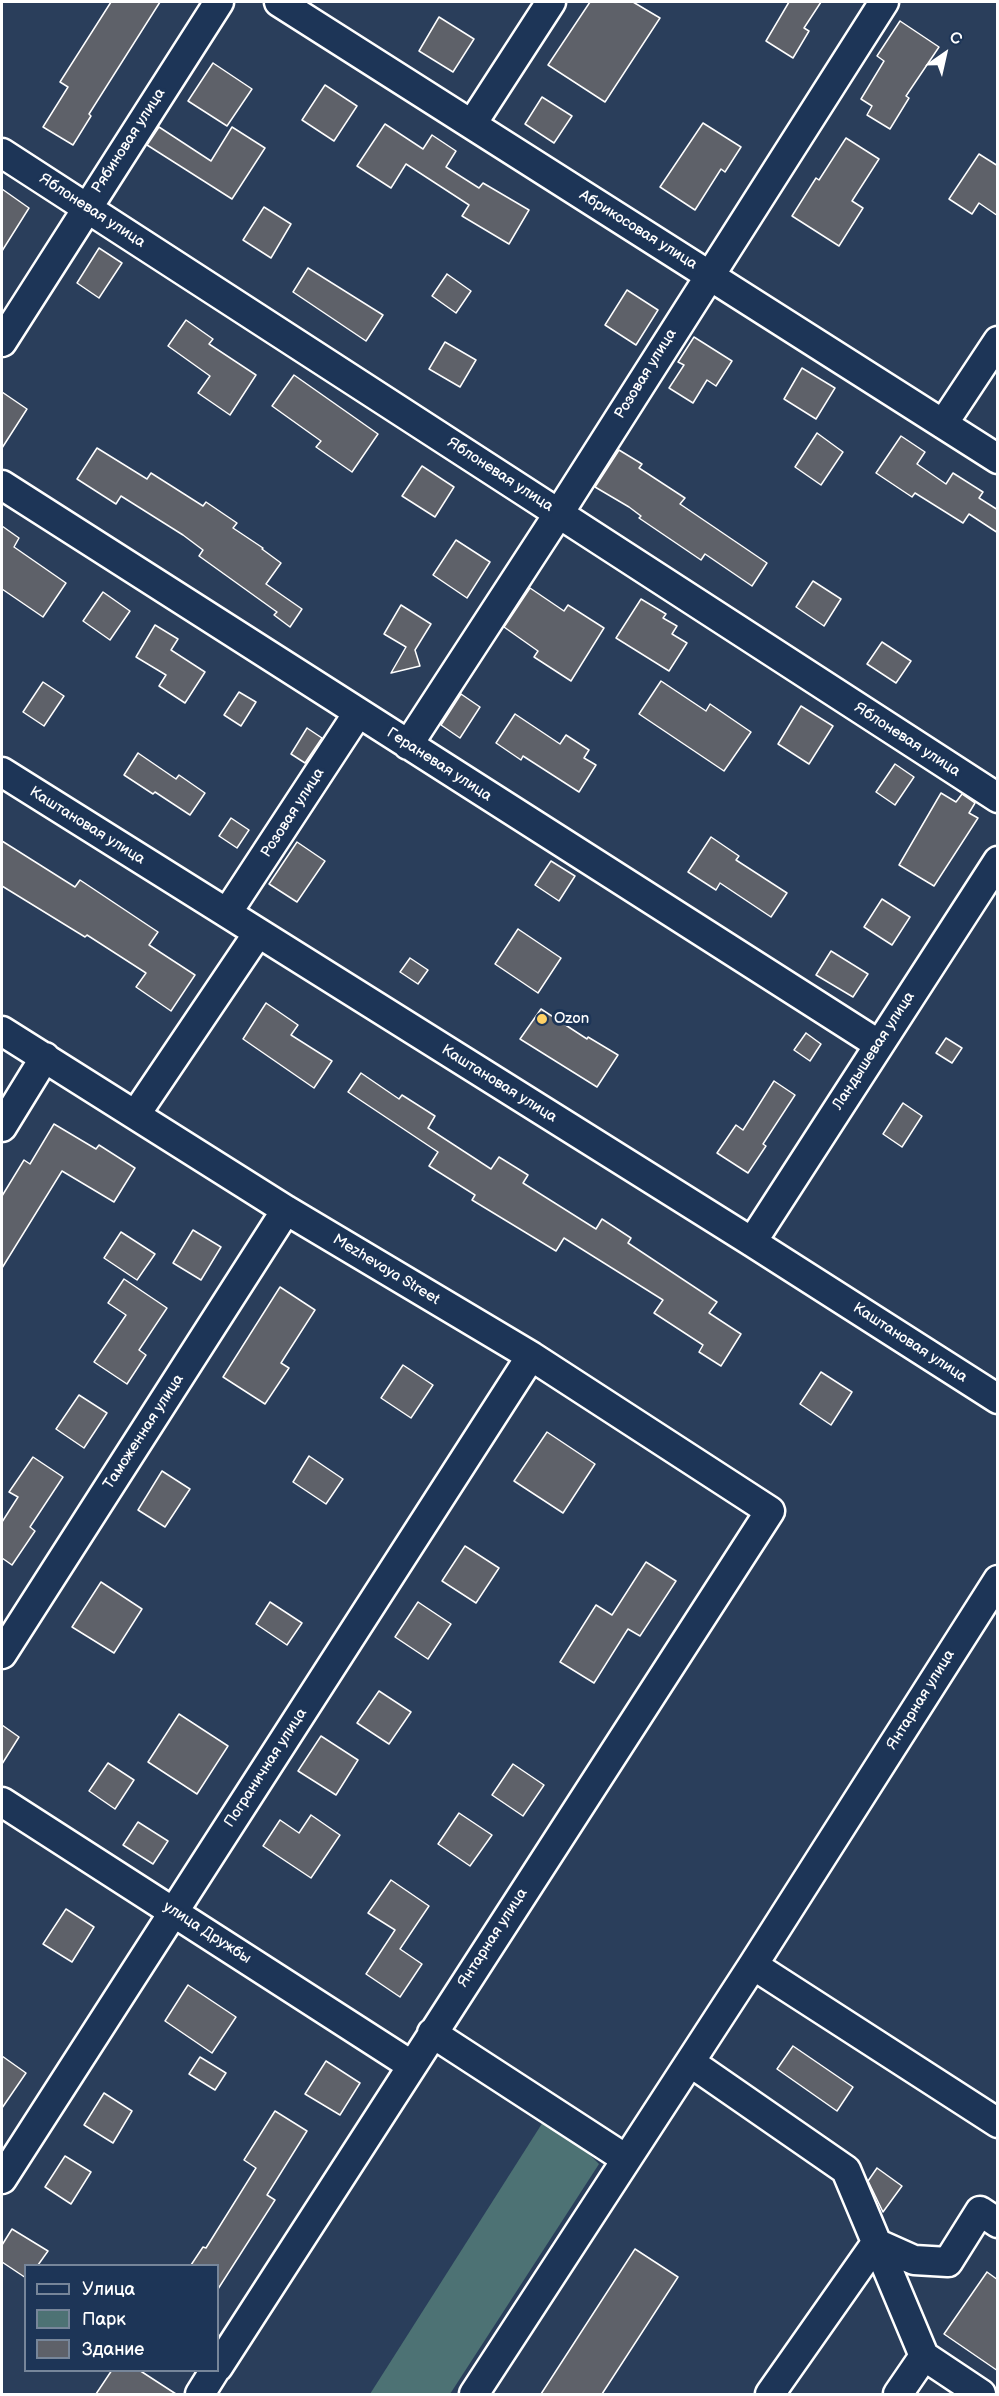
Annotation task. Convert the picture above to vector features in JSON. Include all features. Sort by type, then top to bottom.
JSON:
[{"type":"street","name":"Рябиновая улица","points":[[2,342],[219,2]]},
{"type":"street","name":"Абрикосовая улица","points":[[279,2],[998,459]]},
{"type":"street","points":[[472,124],[551,2]]},
{"type":"street","name":"Розовая улица","points":[[408,746],[884,2]]},
{"type":"street","name":"Яблоневая улица","points":[[2,153],[998,798]]},
{"type":"street","points":[[944,424],[998,340]]},
{"type":"street","name":"Гераневая улица","points":[[2,485],[878,1044]]},
{"type":"street","name":"Розовая улица","points":[[227,913],[358,713]]},
{"type":"street","name":"Каштановая улица","points":[[2,772],[997,1398]]},
{"type":"street","name":"Ландышевая улица","points":[[752,1242],[998,861]]},
{"type":"street","points":[[136,1114],[258,933]]},
{"type":"street","name":"Mezhevaya Street","points":[[2,1030],[286,1210],[531,1356],[770,1511]]},
{"type":"street","points":[[2,1127],[45,1057]]},
{"type":"street","name":"Таможенная улица","points":[[2,1654],[286,1210]]},
{"type":"street","name":"Пограничная улица","points":[[6,2163],[174,1911],[531,1356]]},
{"type":"street","name":"Янтарная улица","points":[[219,2364],[770,1511]]},
{"type":"street","name":"Янтарная улица","points":[[474,2394],[753,1965],[998,1580]]},
{"type":"street","name":"улица Дружбы","points":[[2,1802],[411,2065]]},
{"type":"street","points":[[753,1965],[998,2123]]},
{"type":"street","points":[[432,2033],[626,2159]]},
{"type":"street","points":[[690,2062],[846,2170],[924,2356],[981,2394]]},
{"type":"street","points":[[876,2243],[914,2260],[948,2262],[980,2211],[998,2223]]},
{"type":"street","points":[[770,2394],[876,2243]]},
{"type":"street","points":[[898,2394],[924,2356]]},
{"type":"street","name":"Янтарная улица","points":[[200,2394],[214,2372]]},
{"type":"green space","points":[[543,2122],[588,2153],[599,2164],[450,2394],[370,2394]]},
{"type":"building","points":[[111,2],[160,2],[89,114],[91,116],[73,145],[43,127],[68,87],[60,82]]},
{"type":"building","points":[[590,2],[633,2],[660,18],[605,102],[548,65]]},
{"type":"building","points":[[789,2],[821,2],[804,28],[809,31],[793,58],[766,41]]},
{"type":"building","points":[[439,17],[474,39],[453,72],[419,51]]},
{"type":"building","points":[[900,21],[939,47],[906,96],[909,98],[890,129],[867,115],[872,106],[861,99],[884,61],[877,56]]},
{"type":"building","points":[[213,63],[252,89],[227,126],[188,101]]},
{"type":"building","points":[[325,85],[357,106],[334,141],[302,120]]},
{"type":"building","points":[[542,97],[572,116],[554,143],[525,124]]},
{"type":"building","points":[[703,123],[741,147],[725,172],[721,169],[695,210],[660,187]]},
{"type":"building","points":[[385,124],[423,149],[432,135],[456,151],[446,167],[479,188],[483,183],[529,210],[509,244],[462,216],[469,205],[406,164],[391,188],[357,166]]},
{"type":"building","points":[[159,127],[211,161],[232,127],[265,148],[232,199],[147,145]]},
{"type":"building","points":[[846,138],[879,159],[852,201],[863,208],[839,246],[792,216],[816,178],[819,180]]},
{"type":"building","points":[[979,154],[998,166],[998,216],[979,203],[972,214],[949,199]]},
{"type":"building","points":[[2,189],[29,208],[2,251]]},
{"type":"building","points":[[264,207],[291,224],[271,258],[243,240]]},
{"type":"building","points":[[99,248],[122,263],[99,298],[77,283]]},
{"type":"building","points":[[308,268],[383,315],[366,341],[293,292]]},
{"type":"building","points":[[447,274],[471,291],[456,313],[432,296]]},
{"type":"building","points":[[627,290],[658,310],[636,345],[605,325]]},
{"type":"building","points":[[186,320],[213,339],[209,344],[256,375],[230,415],[198,393],[210,376],[168,346]]},
{"type":"building","points":[[694,337],[732,361],[716,386],[707,380],[693,403],[669,388],[684,365],[678,362]]},
{"type":"building","points":[[445,342],[476,360],[460,387],[429,369]]},
{"type":"building","points":[[802,368],[835,388],[816,419],[784,399]]},
{"type":"building","points":[[294,375],[378,434],[352,472],[316,447],[321,441],[272,406]]},
{"type":"building","points":[[2,392],[27,409],[2,448]]},
{"type":"building","points":[[817,433],[843,452],[821,485],[795,467]]},
{"type":"building","points":[[901,436],[925,452],[917,464],[946,484],[953,473],[983,492],[979,498],[998,510],[998,533],[969,514],[963,523],[915,493],[912,497],[876,473]]},
{"type":"building","points":[[97,448],[147,479],[151,473],[203,506],[206,502],[237,523],[233,528],[281,563],[266,584],[302,609],[290,627],[274,615],[277,612],[199,556],[203,550],[183,535],[121,496],[116,504],[77,479]]},
{"type":"building","points":[[619,450],[642,464],[639,468],[685,498],[680,504],[767,563],[752,586],[705,554],[701,560],[639,518],[641,516],[629,507],[595,487]]},
{"type":"building","points":[[422,466],[454,487],[435,517],[402,496]]},
{"type":"building","points":[[2,526],[19,538],[14,547],[66,583],[43,617],[2,589]]},
{"type":"building","points":[[456,540],[490,562],[467,598],[433,575]]},
{"type":"building","points":[[813,581],[841,599],[824,626],[796,607]]},
{"type":"building","points":[[530,588],[564,611],[568,605],[604,628],[571,681],[534,657],[538,651],[504,627]]},
{"type":"building","points":[[103,592],[130,611],[110,640],[83,621]]},
{"type":"building","points":[[641,599],[666,614],[663,618],[677,626],[672,634],[687,643],[669,671],[616,638]]},
{"type":"building","points":[[401,605],[431,624],[415,650],[420,666],[391,673],[406,647],[384,634]]},
{"type":"building","points":[[155,625],[178,639],[171,650],[205,672],[185,703],[159,686],[166,675],[136,657]]},
{"type":"building","points":[[882,642],[911,661],[896,683],[867,664]]},
{"type":"building","points":[[661,681],[706,711],[710,704],[751,732],[724,771],[639,714]]},
{"type":"building","points":[[43,682],[64,696],[44,726],[23,712]]},
{"type":"building","points":[[239,692],[256,702],[241,726],[224,715]]},
{"type":"building","points":[[461,694],[480,707],[460,738],[441,725]]},
{"type":"building","points":[[801,706],[833,726],[809,764],[778,744]]},
{"type":"building","points":[[515,714],[560,744],[566,735],[589,750],[584,758],[596,765],[579,792],[523,756],[521,760],[496,743]]},
{"type":"building","points":[[307,728],[322,738],[305,763],[291,754]]},
{"type":"building","points":[[138,753],[176,779],[179,775],[205,793],[190,815],[124,775]]},
{"type":"building","points":[[895,764],[914,777],[895,805],[876,792]]},
{"type":"building","points":[[941,793],[956,802],[962,794],[975,803],[969,813],[978,818],[934,886],[899,865]]},
{"type":"building","points":[[231,818],[249,830],[237,848],[219,836]]},
{"type":"building","points":[[711,837],[739,856],[736,860],[787,893],[771,917],[720,883],[716,890],[688,872]]},
{"type":"building","points":[[2,841],[75,887],[80,880],[158,932],[149,945],[195,975],[171,1011],[136,987],[146,973],[87,935],[85,937],[2,886]]},
{"type":"building","points":[[297,842],[325,861],[297,902],[269,884]]},
{"type":"building","points":[[551,861],[575,876],[559,901],[535,885]]},
{"type":"building","points":[[882,899],[910,917],[892,945],[864,927]]},
{"type":"building","points":[[518,929],[561,958],[538,993],[495,964]]},
{"type":"building","points":[[831,951],[868,974],[853,997],[816,975]]},
{"type":"building","points":[[410,958],[428,970],[418,984],[400,972]]},
{"type":"building","points":[[266,1003],[298,1025],[291,1035],[332,1061],[314,1088],[243,1039]]},
{"type":"building","points":[[541,1009],[587,1039],[588,1037],[618,1055],[597,1087],[520,1039]]},
{"type":"building","points":[[806,1033],[821,1044],[810,1061],[794,1050]]},
{"type":"building","points":[[946,1038],[962,1048],[952,1063],[936,1053]]},
{"type":"building","points":[[361,1073],[399,1099],[402,1095],[435,1116],[428,1128],[491,1169],[499,1157],[528,1175],[523,1183],[596,1229],[602,1219],[631,1238],[628,1243],[717,1302],[709,1313],[741,1334],[721,1366],[699,1352],[703,1345],[654,1313],[663,1300],[564,1238],[556,1251],[472,1200],[475,1195],[429,1166],[438,1152],[348,1092]]},
{"type":"building","points":[[774,1081],[795,1095],[763,1144],[766,1146],[748,1173],[717,1153],[736,1125],[743,1130]]},
{"type":"building","points":[[903,1103],[922,1116],[902,1147],[883,1134]]},
{"type":"building","points":[[54,1124],[96,1149],[99,1145],[135,1168],[114,1202],[62,1171],[2,1268],[2,1196],[24,1160],[30,1164]]},
{"type":"building","points":[[193,1230],[221,1247],[201,1280],[173,1263]]},
{"type":"building","points":[[121,1232],[155,1254],[137,1280],[104,1258]]},
{"type":"building","points":[[124,1279],[167,1308],[139,1350],[146,1355],[127,1384],[94,1362],[126,1315],[108,1303]]},
{"type":"building","points":[[280,1287],[315,1310],[281,1363],[289,1368],[265,1404],[223,1377]]},
{"type":"building","points":[[403,1365],[433,1385],[411,1418],[381,1398]]},
{"type":"building","points":[[821,1372],[852,1392],[831,1425],[800,1404]]},
{"type":"building","points":[[79,1395],[107,1413],[84,1448],[56,1429]]},
{"type":"building","points":[[547,1432],[595,1464],[563,1513],[514,1481]]},
{"type":"building","points":[[309,1456],[343,1479],[326,1504],[293,1482]]},
{"type":"building","points":[[33,1457],[63,1477],[30,1527],[35,1531],[12,1565],[2,1558],[2,1522],[18,1497],[9,1492]]},
{"type":"building","points":[[162,1471],[190,1489],[165,1527],[138,1510]]},
{"type":"building","points":[[465,1546],[499,1568],[476,1603],[442,1581]]},
{"type":"building","points":[[646,1562],[676,1581],[640,1636],[628,1629],[594,1683],[560,1662],[596,1605],[612,1615]]},
{"type":"building","points":[[101,1582],[142,1609],[114,1653],[72,1627]]},
{"type":"building","points":[[270,1602],[302,1623],[287,1645],[256,1624]]},
{"type":"building","points":[[418,1602],[451,1624],[428,1659],[395,1637]]},
{"type":"building","points":[[379,1691],[411,1712],[389,1744],[357,1723]]},
{"type":"building","points":[[179,1714],[228,1746],[197,1794],[148,1762]]},
{"type":"building","points":[[2,1725],[19,1737],[2,1764]]},
{"type":"building","points":[[321,1736],[358,1760],[336,1795],[298,1771]]},
{"type":"building","points":[[108,1763],[134,1780],[115,1809],[89,1791]]},
{"type":"building","points":[[513,1764],[544,1785],[523,1816],[492,1795]]},
{"type":"building","points":[[459,1813],[492,1835],[470,1866],[438,1844]]},
{"type":"building","points":[[311,1815],[340,1835],[311,1878],[263,1846],[280,1820],[299,1833]]},
{"type":"building","points":[[138,1822],[168,1841],[153,1864],[123,1845]]},
{"type":"building","points":[[391,1880],[429,1906],[400,1949],[422,1964],[400,1997],[366,1974],[395,1930],[368,1913]]},
{"type":"building","points":[[66,1909],[94,1927],[72,1962],[43,1944]]},
{"type":"building","points":[[188,1985],[236,2017],[212,2053],[165,2021]]},
{"type":"building","points":[[793,2046],[853,2087],[837,2111],[777,2069]]},
{"type":"building","points":[[2,2056],[26,2073],[2,2108]]},
{"type":"building","points":[[200,2057],[226,2073],[215,2090],[189,2074]]},
{"type":"building","points":[[326,2061],[360,2083],[340,2115],[305,2094]]},
{"type":"building","points":[[104,2093],[132,2111],[113,2143],[84,2125]]},
{"type":"building","points":[[275,2111],[307,2131],[267,2195],[275,2200],[219,2287],[219,2264],[192,2264],[203,2247],[206,2248],[256,2168],[244,2160]]},
{"type":"building","points":[[65,2156],[91,2172],[71,2204],[45,2187]]},
{"type":"building","points":[[877,2168],[902,2186],[883,2212],[868,2181]]},
{"type":"building","points":[[12,2229],[48,2251],[39,2264],[24,2264],[24,2277],[2,2262],[2,2245]]},
{"type":"building","points":[[635,2249],[678,2277],[602,2394],[541,2394]]},
{"type":"building","points":[[987,2272],[998,2280],[998,2371],[944,2334]]},
{"type":"building","points":[[111,2372],[142,2372],[176,2394],[96,2394]]},
{"type":"place","name":"Ozon","points":[[542,1019]]}]
